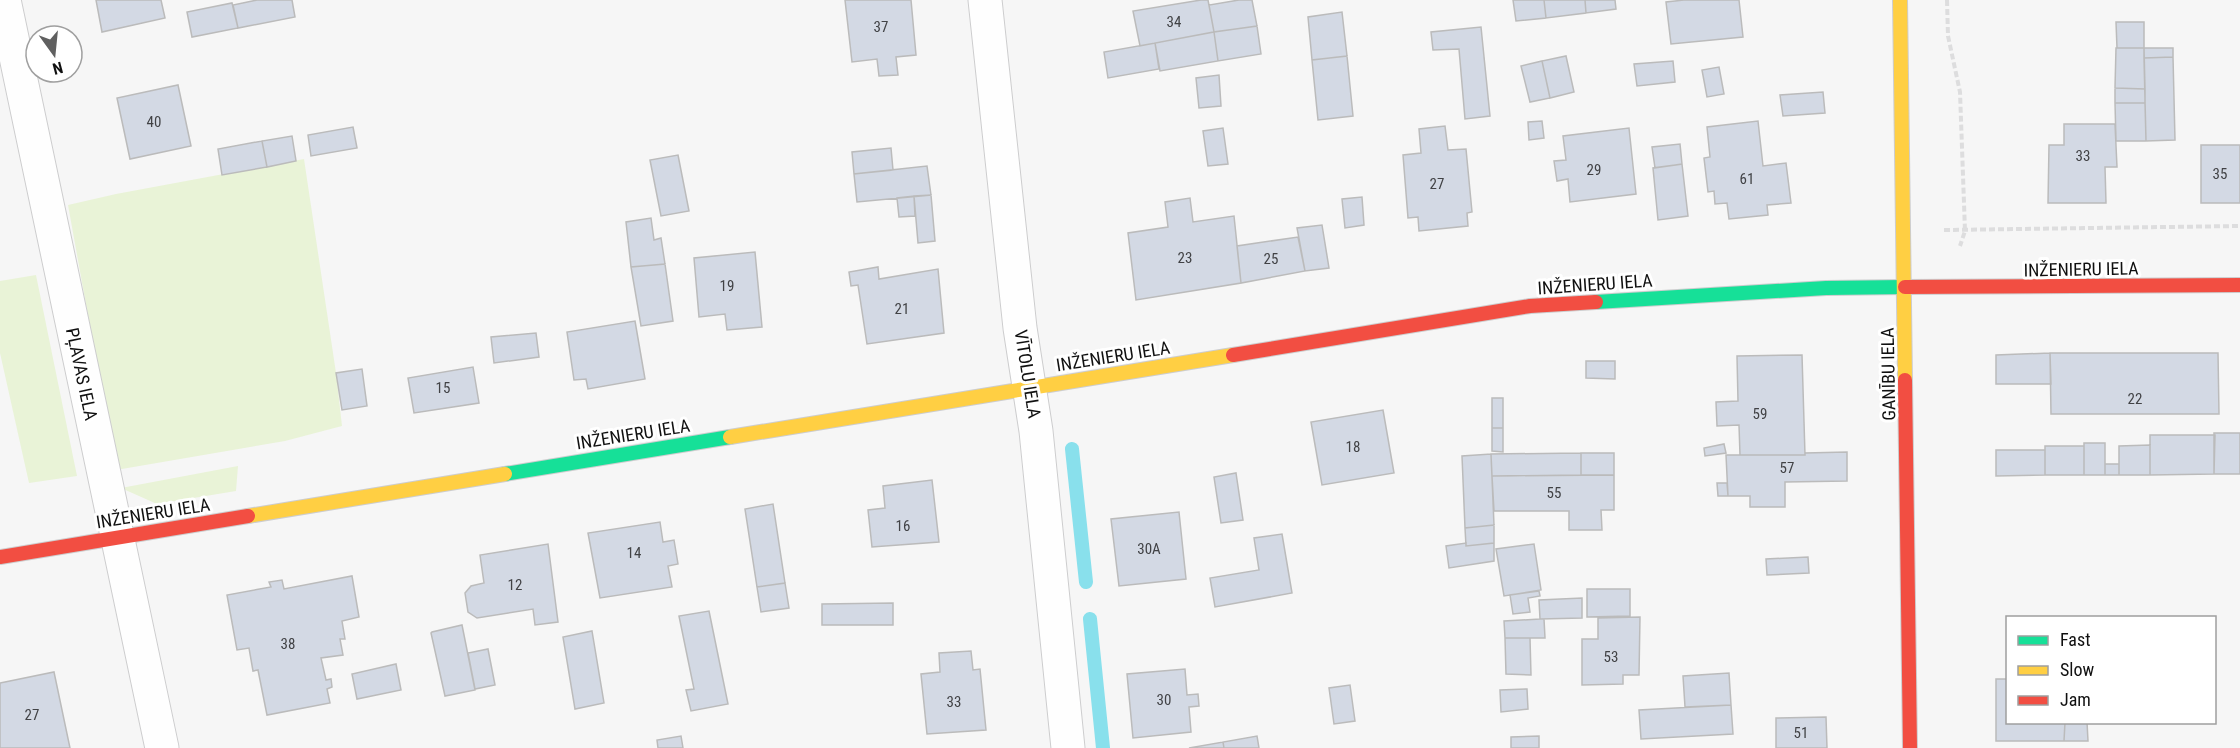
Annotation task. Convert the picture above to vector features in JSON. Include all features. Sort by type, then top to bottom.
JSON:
[{"type":"street","name":"PĻAVAS IELA","points":[[4,0],[162,748]]},
{"type":"street","name":"VĪTOLU IELA","points":[[985,0],[1020,328],[1036,430],[1068,748]]},
{"type":"street","name":"GANĪBU IELA","points":[[1900,0],[1910,748]]},
{"type":"street","name":"INŽENIERU IELA","points":[[0,557],[1530,306],[1826,288],[2240,285]]},
{"type":"path","points":[[1947,0],[1948,36],[1960,92],[1965,231],[1959,249]]},
{"type":"path","points":[[1947,231],[2240,226]]},
{"type":"green space","points":[[304,159],[342,426],[285,441],[116,470],[68,205]]},
{"type":"green space","points":[[36,275],[77,476],[29,483],[0,353],[0,281]]},
{"type":"green space","points":[[238,466],[236,491],[157,504],[121,488]]},
{"type":"building","points":[[96,0],[161,0],[165,18],[102,32]]},
{"type":"building","points":[[257,0],[292,0],[295,17],[238,28],[233,5]]},
{"type":"building","points":[[845,0],[911,0],[916,55],[896,57],[898,75],[879,76],[877,59],[852,62]]},
{"type":"building","points":[[1208,0],[1214,32],[1140,46],[1133,11]]},
{"type":"building","points":[[1252,0],[1257,26],[1214,32],[1209,5]]},
{"type":"building","points":[[1513,0],[1544,0],[1546,18],[1516,21]]},
{"type":"building","points":[[1544,0],[1585,0],[1586,13],[1546,18]]},
{"type":"building","points":[[1585,0],[1615,0],[1616,9],[1586,13]]},
{"type":"building","points":[[1739,0],[1743,37],[1671,44],[1666,2]]},
{"type":"building","points":[[232,3],[238,28],[192,37],[187,12]]},
{"type":"building","points":[[1342,12],[1347,56],[1312,60],[1308,17]]},
{"type":"building","points":[[2116,22],[2144,22],[2144,48],[2117,48]]},
{"type":"building","points":[[1257,26],[1261,54],[1218,61],[1214,32]]},
{"type":"building","points":[[1481,27],[1490,116],[1465,119],[1459,49],[1433,50],[1431,32]]},
{"type":"building","points":[[1214,32],[1218,61],[1160,71],[1155,43]]},
{"type":"building","points":[[1155,43],[1159,69],[1108,78],[1104,52]]},
{"type":"building","points":[[2116,48],[2144,48],[2145,89],[2115,88]]},
{"type":"building","points":[[2144,48],[2173,48],[2173,57],[2144,58]]},
{"type":"building","points":[[1347,56],[1353,116],[1318,120],[1312,60]]},
{"type":"building","points":[[1566,56],[1574,92],[1550,98],[1542,61]]},
{"type":"building","points":[[2173,57],[2175,140],[2146,141],[2144,58]]},
{"type":"building","points":[[1542,61],[1550,98],[1530,102],[1521,66]]},
{"type":"building","points":[[1673,61],[1675,82],[1637,86],[1634,64]]},
{"type":"building","points":[[1719,67],[1724,94],[1707,97],[1702,70]]},
{"type":"building","points":[[1219,75],[1221,106],[1199,108],[1196,78]]},
{"type":"building","points":[[178,85],[191,146],[130,159],[117,98]]},
{"type":"building","points":[[2115,88],[2145,89],[2145,103],[2115,103]]},
{"type":"building","points":[[1823,92],[1825,113],[1783,116],[1780,95]]},
{"type":"building","points":[[2115,103],[2145,103],[2146,141],[2116,141]]},
{"type":"building","points":[[1542,121],[1544,138],[1529,140],[1528,122]]},
{"type":"building","points":[[1758,121],[1763,166],[1786,163],[1791,203],[1767,205],[1768,215],[1729,219],[1727,203],[1715,204],[1714,191],[1708,192],[1704,158],[1710,157],[1707,127]]},
{"type":"building","points":[[2064,124],[2115,124],[2117,167],[2105,167],[2106,203],[2048,203],[2049,145],[2064,145]]},
{"type":"building","points":[[1445,126],[1448,150],[1466,149],[1472,212],[1467,213],[1468,226],[1419,231],[1418,217],[1408,218],[1403,155],[1421,153],[1419,129]]},
{"type":"building","points":[[353,127],[357,148],[311,156],[308,135]]},
{"type":"building","points":[[1223,128],[1228,164],[1208,166],[1203,131]]},
{"type":"building","points":[[1629,128],[1636,194],[1570,202],[1568,179],[1557,181],[1554,161],[1566,160],[1563,136]]},
{"type":"building","points":[[292,136],[296,161],[267,167],[262,141]]},
{"type":"building","points":[[262,141],[267,167],[222,175],[218,149]]},
{"type":"building","points":[[1680,144],[1682,164],[1655,168],[1652,147]]},
{"type":"building","points":[[2201,145],[2240,145],[2240,203],[2201,203]]},
{"type":"building","points":[[891,148],[893,170],[854,174],[852,152]]},
{"type":"building","points":[[678,155],[689,211],[661,216],[650,160]]},
{"type":"building","points":[[1682,164],[1688,216],[1658,220],[1653,168]]},
{"type":"building","points":[[927,166],[931,195],[857,202],[854,174]]},
{"type":"building","points":[[931,195],[935,241],[918,243],[914,196]]},
{"type":"building","points":[[914,196],[915,216],[899,217],[897,198]]},
{"type":"building","points":[[1362,197],[1364,225],[1345,228],[1342,199]]},
{"type":"building","points":[[1190,198],[1193,222],[1234,216],[1241,283],[1136,300],[1128,233],[1168,227],[1165,202]]},
{"type":"building","points":[[651,218],[654,240],[661,238],[665,264],[631,267],[626,222]]},
{"type":"building","points":[[1322,225],[1329,268],[1305,271],[1297,228]]},
{"type":"building","points":[[1298,237],[1305,271],[1241,283],[1237,246]]},
{"type":"building","points":[[755,252],[762,327],[727,330],[725,314],[699,317],[694,258]]},
{"type":"building","points":[[665,264],[673,321],[641,326],[631,267]]},
{"type":"building","points":[[878,267],[879,279],[938,269],[944,333],[867,344],[858,285],[851,286],[849,272]]},
{"type":"building","points":[[635,321],[645,379],[588,389],[586,379],[574,380],[567,332]]},
{"type":"building","points":[[536,333],[539,357],[494,363],[491,337]]},
{"type":"building","points":[[2050,353],[2051,384],[1996,384],[1996,355]]},
{"type":"building","points":[[2050,353],[2218,353],[2219,414],[2051,414]]},
{"type":"building","points":[[1802,355],[1805,455],[1740,455],[1739,425],[1717,426],[1716,402],[1738,401],[1737,356]]},
{"type":"building","points":[[1586,361],[1615,361],[1615,379],[1586,378]]},
{"type":"building","points":[[473,367],[479,403],[414,413],[408,378]]},
{"type":"building","points":[[362,369],[367,406],[342,410],[336,373]]},
{"type":"building","points":[[1492,398],[1503,398],[1503,428],[1492,428]]},
{"type":"building","points":[[1383,410],[1394,473],[1322,485],[1311,422]]},
{"type":"building","points":[[1492,428],[1503,428],[1503,452],[1492,451]]},
{"type":"building","points":[[2214,433],[2240,433],[2240,474],[2214,474]]},
{"type":"building","points":[[2150,435],[2215,435],[2214,474],[2150,475]]},
{"type":"building","points":[[2084,443],[2105,443],[2105,475],[2084,475]]},
{"type":"building","points":[[1724,444],[1726,453],[1705,456],[1704,448]]},
{"type":"building","points":[[2150,445],[2150,475],[2119,475],[2119,446]]},
{"type":"building","points":[[2045,446],[2084,446],[2084,475],[2045,475]]},
{"type":"building","points":[[1996,450],[2045,450],[2045,475],[1996,476]]},
{"type":"building","points":[[1847,452],[1847,481],[1785,482],[1785,507],[1750,507],[1750,496],[1728,496],[1726,455],[1805,455],[1805,453]]},
{"type":"building","points":[[1581,453],[1581,475],[1492,476],[1491,454]]},
{"type":"building","points":[[1581,453],[1614,453],[1614,475],[1581,475]]},
{"type":"building","points":[[1491,454],[1494,525],[1465,528],[1462,456]]},
{"type":"building","points":[[2105,464],[2119,464],[2119,475],[2105,475]]},
{"type":"building","points":[[1236,473],[1243,520],[1221,523],[1214,477]]},
{"type":"building","points":[[1614,475],[1614,510],[1601,510],[1602,530],[1569,530],[1569,511],[1494,511],[1492,476]]},
{"type":"building","points":[[932,480],[939,542],[872,547],[868,510],[885,508],[883,486]]},
{"type":"building","points":[[1717,483],[1727,483],[1728,496],[1718,496]]},
{"type":"building","points":[[773,504],[785,583],[757,587],[745,509]]},
{"type":"building","points":[[1179,512],[1186,579],[1119,586],[1111,519]]},
{"type":"building","points":[[660,522],[663,542],[674,540],[678,564],[668,566],[672,587],[600,598],[588,533]]},
{"type":"building","points":[[1494,525],[1494,543],[1466,546],[1465,528]]},
{"type":"building","points":[[1282,534],[1292,593],[1215,607],[1210,578],[1259,570],[1254,538]]},
{"type":"building","points":[[1466,543],[1466,546],[1494,543],[1494,561],[1449,568],[1446,546]]},
{"type":"building","points":[[548,544],[558,622],[535,625],[533,609],[477,618],[468,612],[465,593],[471,586],[484,583],[480,555]]},
{"type":"building","points":[[1534,544],[1541,590],[1504,596],[1496,549]]},
{"type":"building","points":[[1808,557],[1809,573],[1767,575],[1766,559]]},
{"type":"building","points":[[352,576],[359,617],[342,621],[345,639],[340,639],[343,655],[321,658],[326,680],[331,679],[332,687],[327,689],[330,703],[267,715],[258,670],[253,671],[249,648],[237,650],[227,595],[271,587],[269,582],[282,580],[284,589]]},
{"type":"building","points":[[785,583],[789,608],[761,612],[757,587]]},
{"type":"building","points":[[1587,589],[1630,589],[1630,616],[1587,617]]},
{"type":"building","points":[[1539,591],[1540,596],[1528,598],[1530,612],[1513,614],[1510,595]]},
{"type":"building","points":[[1582,598],[1582,618],[1540,619],[1539,600]]},
{"type":"building","points":[[893,603],[893,625],[822,625],[822,604]]},
{"type":"building","points":[[709,611],[728,704],[691,711],[686,690],[694,689],[679,616]]},
{"type":"building","points":[[1640,617],[1639,675],[1623,675],[1623,684],[1582,685],[1582,639],[1598,639],[1598,618]]},
{"type":"building","points":[[1544,619],[1545,638],[1505,638],[1504,621]]},
{"type":"building","points":[[462,625],[475,690],[445,696],[431,633]]},
{"type":"building","points":[[592,631],[604,703],[575,709],[563,637]]},
{"type":"building","points":[[1505,638],[1530,638],[1531,675],[1506,674]]},
{"type":"building","points":[[488,649],[495,685],[475,689],[468,653]]},
{"type":"building","points":[[971,651],[973,670],[980,669],[986,730],[927,734],[921,674],[940,672],[939,653]]},
{"type":"building","points":[[396,664],[401,690],[357,699],[352,674]]},
{"type":"building","points":[[1185,669],[1187,695],[1198,694],[1199,706],[1189,707],[1191,732],[1133,738],[1127,674]]},
{"type":"building","points":[[54,672],[70,748],[0,748],[0,683]]},
{"type":"building","points":[[1729,673],[1731,705],[1685,707],[1683,676]]},
{"type":"building","points":[[1996,679],[2006,679],[2006,724],[2065,724],[2064,741],[1996,741]]},
{"type":"building","points":[[1350,685],[1355,721],[1334,724],[1329,688]]},
{"type":"building","points":[[1527,689],[1528,709],[1501,712],[1500,690]]},
{"type":"building","points":[[1731,705],[1733,734],[1641,739],[1639,710]]},
{"type":"building","points":[[1826,717],[1827,748],[1776,748],[1776,718]]},
{"type":"building","points":[[2065,724],[2087,724],[2088,741],[2064,741]]},
{"type":"building","points":[[681,736],[683,748],[658,748],[657,740]]},
{"type":"building","points":[[1257,736],[1259,748],[1224,748],[1223,742]]},
{"type":"building","points":[[1539,736],[1539,748],[1511,748],[1511,737]]},
{"type":"building","points":[[1223,742],[1224,748],[1189,748]]},
{"type":"waterway","points":[[1072,449],[1086,582]]},
{"type":"waterway","points":[[1090,619],[1103,748]]},
{"type":"traffic: fast","points":[[1596,302],[1826,288],[1905,287]]},
{"type":"traffic: fast","points":[[505,474],[730,437]]},
{"type":"traffic: slow","points":[[1900,0],[1905,380]]},
{"type":"traffic: slow","points":[[730,437],[1233,355]]},
{"type":"traffic: slow","points":[[248,516],[505,474]]},
{"type":"traffic: jam","points":[[1905,287],[2240,285]]},
{"type":"traffic: jam","points":[[1233,355],[1530,306],[1596,302]]},
{"type":"traffic: jam","points":[[1905,380],[1910,748]]},
{"type":"traffic: jam","points":[[0,557],[248,516]]}]
